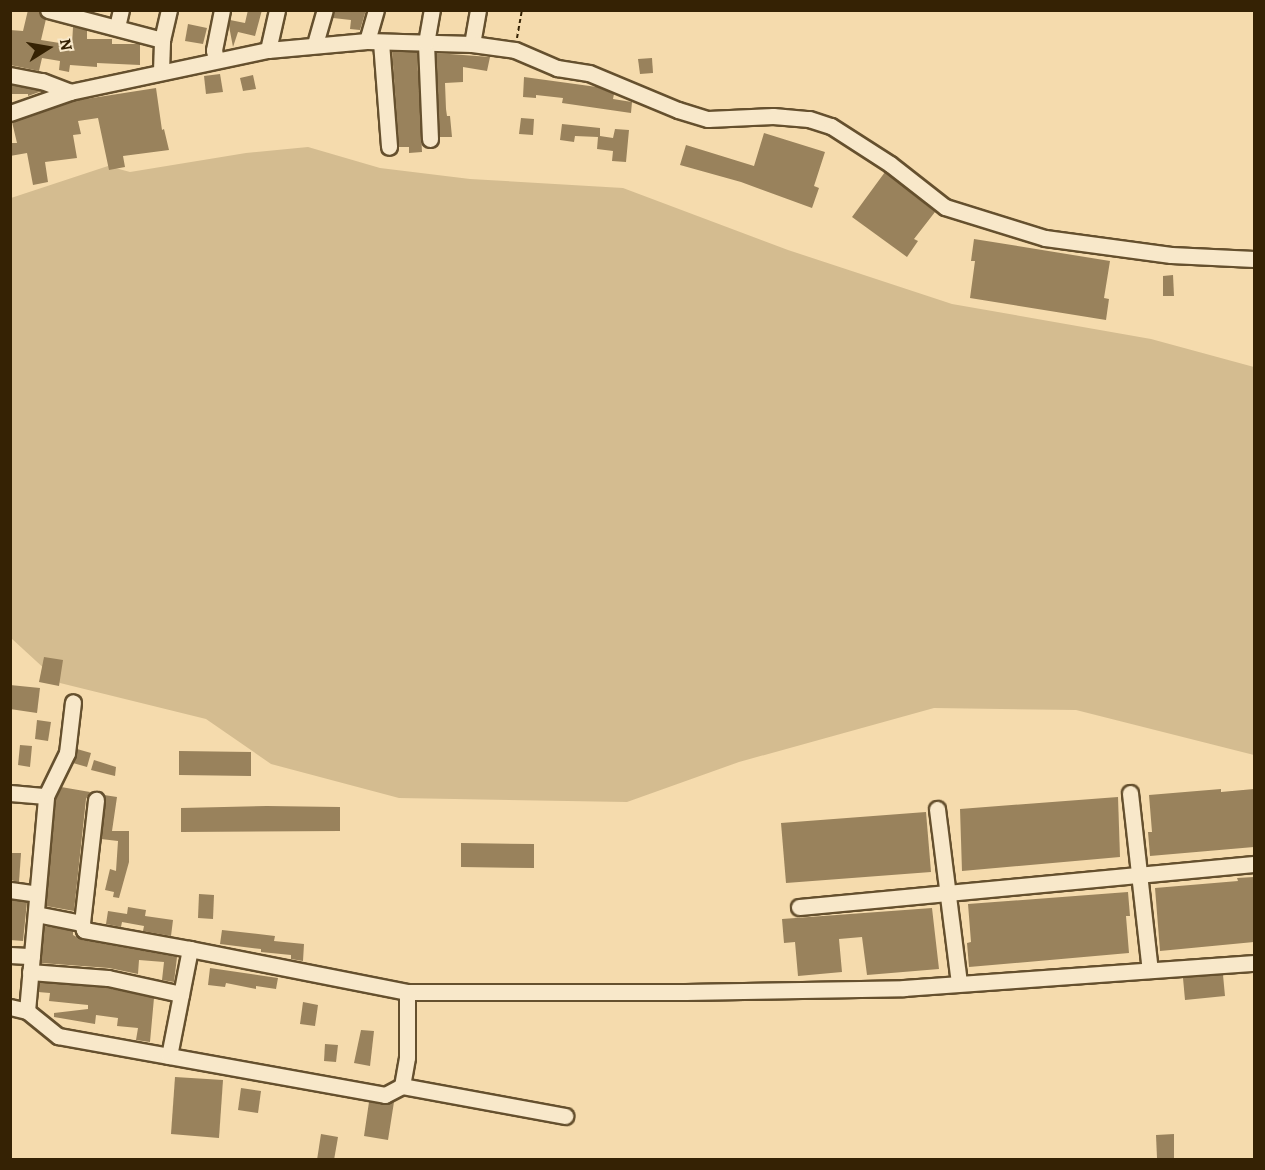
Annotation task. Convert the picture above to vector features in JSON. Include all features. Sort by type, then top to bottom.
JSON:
[{"type":"street","points":[[48,10],[162,40]]},
{"type":"street","points":[[117,27],[121,10]]},
{"type":"street","points":[[161,71],[162,40],[169,10]]},
{"type":"street","points":[[216,59],[214,50],[222,10]]},
{"type":"street","points":[[268,50],[277,10]]},
{"type":"street","points":[[315,44],[325,10]]},
{"type":"street","points":[[376,10],[374,42],[389,147]]},
{"type":"street","points":[[430,139],[426,43],[432,10]]},
{"type":"street","points":[[472,44],[478,10]]},
{"type":"street","points":[[10,113],[70,92],[216,59],[268,50],[315,44],[374,42],[472,44],[514,50],[557,68],[589,73],[678,110],[708,119],[773,116],[808,119],[831,126],[890,164],[945,207],[1045,238],[1171,255],[1254,260]]},
{"type":"street","points":[[10,75],[42,81],[70,92]]},
{"type":"street","points":[[27,1011],[46,796],[67,753],[73,702]]},
{"type":"street","points":[[10,793],[46,796]]},
{"type":"street","points":[[1130,793],[1150,970]]},
{"type":"street","points":[[96,800],[82,923],[84,930],[407,992],[686,992],[904,988],[1254,963]]},
{"type":"street","points":[[937,809],[959,983]]},
{"type":"street","points":[[799,907],[1254,864]]},
{"type":"street","points":[[10,890],[37,894]]},
{"type":"street","points":[[36,914],[82,923]]},
{"type":"street","points":[[169,1056],[190,950]]},
{"type":"street","points":[[10,955],[32,956]]},
{"type":"street","points":[[30,972],[108,978],[181,994]]},
{"type":"street","points":[[402,1086],[407,1058],[407,992]]},
{"type":"street","points":[[10,1007],[27,1011],[58,1036],[385,1095],[402,1086],[565,1116]]},
{"type":"path","points":[[514,50],[522,10]]},
{"type":"shaded area","points":[[308,147],[380,168],[470,179],[623,188],[788,250],[952,304],[1151,339],[1254,367],[1254,755],[1076,710],[934,708],[739,762],[627,802],[399,798],[271,764],[206,719],[60,683],[11,638],[11,198],[108,166],[130,172],[246,153]]},
{"type":"building","points":[[28,10],[39,11],[46,19],[41,40],[72,45],[73,27],[87,30],[87,39],[112,39],[112,44],[140,44],[140,65],[97,63],[97,67],[70,65],[69,72],[59,70],[60,61],[42,58],[39,71],[10,65],[10,30],[23,31]]},
{"type":"building","points":[[248,10],[262,10],[255,36],[238,32],[233,47],[230,20],[245,23]]},
{"type":"building","points":[[334,10],[366,10],[360,30],[350,29],[351,20],[333,18]]},
{"type":"building","points":[[188,24],[207,28],[203,44],[185,41]]},
{"type":"building","points":[[392,51],[417,52],[422,152],[409,153],[409,147],[399,147]]},
{"type":"building","points":[[436,53],[490,57],[487,71],[463,67],[463,82],[445,83],[446,109],[447,116],[450,116],[452,137],[440,137]]},
{"type":"building","points":[[652,58],[653,73],[640,74],[638,59]]},
{"type":"building","points":[[220,74],[223,92],[206,94],[204,76]]},
{"type":"building","points":[[253,75],[256,89],[243,91],[240,78]]},
{"type":"building","points":[[524,77],[597,87],[614,94],[613,99],[632,102],[631,113],[562,103],[563,98],[536,95],[536,98],[523,97]]},
{"type":"building","points":[[10,85],[42,91],[28,96],[28,94],[10,94]]},
{"type":"building","points":[[156,88],[162,130],[164,129],[169,150],[123,156],[125,167],[109,170],[98,118],[78,121],[81,134],[73,135],[77,158],[45,162],[48,182],[33,185],[27,153],[10,156],[10,143],[17,143],[12,122],[73,101]]},
{"type":"building","points":[[521,118],[534,119],[533,135],[519,134]]},
{"type":"building","points":[[562,124],[600,128],[600,136],[613,138],[615,129],[629,130],[626,162],[612,161],[613,151],[597,149],[598,137],[575,136],[574,142],[560,140]]},
{"type":"building","points":[[764,133],[825,152],[814,186],[819,188],[812,208],[741,182],[680,165],[686,145],[754,166]]},
{"type":"building","points":[[885,172],[935,212],[914,239],[918,241],[907,257],[852,217]]},
{"type":"building","points":[[974,239],[1110,261],[1104,298],[1109,299],[1106,320],[970,298],[975,261],[971,261]]},
{"type":"building","points":[[1173,275],[1174,296],[1163,296],[1163,276]]},
{"type":"building","points":[[44,657],[63,660],[59,686],[39,682]]},
{"type":"building","points":[[10,685],[40,688],[37,713],[10,709]]},
{"type":"building","points":[[37,720],[51,722],[48,741],[35,739]]},
{"type":"building","points":[[20,745],[32,746],[30,767],[18,765]]},
{"type":"building","points":[[77,749],[91,753],[87,767],[73,763]]},
{"type":"building","points":[[179,751],[251,752],[251,776],[179,775]]},
{"type":"building","points":[[94,760],[116,767],[115,776],[91,770]]},
{"type":"building","points":[[61,787],[90,792],[86,799],[74,911],[46,906],[56,799]]},
{"type":"building","points":[[1221,789],[1221,792],[1254,789],[1254,847],[1150,856],[1148,832],[1152,832],[1149,795]]},
{"type":"building","points":[[104,795],[117,797],[112,831],[129,831],[129,862],[119,898],[113,897],[114,892],[105,890],[110,869],[116,871],[118,841],[101,839],[106,801]]},
{"type":"building","points":[[1118,797],[1120,857],[962,871],[960,809]]},
{"type":"building","points":[[340,807],[340,831],[181,832],[181,808]]},
{"type":"building","points":[[926,812],[931,872],[786,883],[781,823]]},
{"type":"building","points":[[461,843],[534,844],[534,868],[461,867]]},
{"type":"building","points":[[10,853],[21,853],[19,882],[10,880]]},
{"type":"building","points":[[1254,877],[1254,942],[1160,951],[1155,888],[1238,881],[1237,878]]},
{"type":"building","points":[[1128,892],[1130,916],[1126,916],[1129,953],[969,967],[967,943],[971,942],[968,904]]},
{"type":"building","points":[[199,894],[214,895],[213,919],[198,918]]},
{"type":"building","points":[[10,900],[27,902],[23,941],[10,940]]},
{"type":"building","points":[[128,907],[146,910],[145,916],[173,920],[171,936],[143,931],[144,926],[122,922],[121,927],[106,924],[108,911],[127,914]]},
{"type":"building","points":[[932,908],[939,969],[867,975],[862,937],[839,939],[842,972],[798,976],[795,942],[784,943],[782,919]]},
{"type":"building","points":[[44,926],[73,931],[73,935],[82,940],[177,957],[174,982],[162,980],[164,962],[139,960],[138,974],[109,968],[41,963]]},
{"type":"building","points":[[222,930],[275,936],[274,941],[304,944],[303,961],[291,959],[291,955],[220,944]]},
{"type":"building","points":[[210,968],[278,978],[276,989],[256,986],[256,989],[226,983],[225,987],[208,985]]},
{"type":"building","points":[[1223,975],[1225,996],[1185,1000],[1183,978]]},
{"type":"building","points":[[39,982],[107,988],[154,998],[150,1042],[136,1040],[138,1028],[117,1026],[118,1018],[96,1015],[95,1024],[54,1017],[54,1013],[88,1009],[88,1005],[49,1001],[50,993],[38,992]]},
{"type":"building","points":[[303,1002],[318,1005],[315,1026],[300,1024]]},
{"type":"building","points":[[361,1030],[374,1031],[370,1066],[354,1063]]},
{"type":"building","points":[[325,1044],[338,1045],[336,1062],[324,1061]]},
{"type":"building","points":[[175,1077],[223,1080],[219,1138],[171,1134]]},
{"type":"building","points":[[241,1088],[261,1091],[258,1113],[238,1110]]},
{"type":"building","points":[[369,1102],[384,1105],[394,1102],[388,1140],[364,1136]]},
{"type":"building","points":[[321,1134],[338,1137],[334,1160],[317,1160]]},
{"type":"building","points":[[1174,1134],[1174,1158],[1157,1158],[1156,1135]]}]
